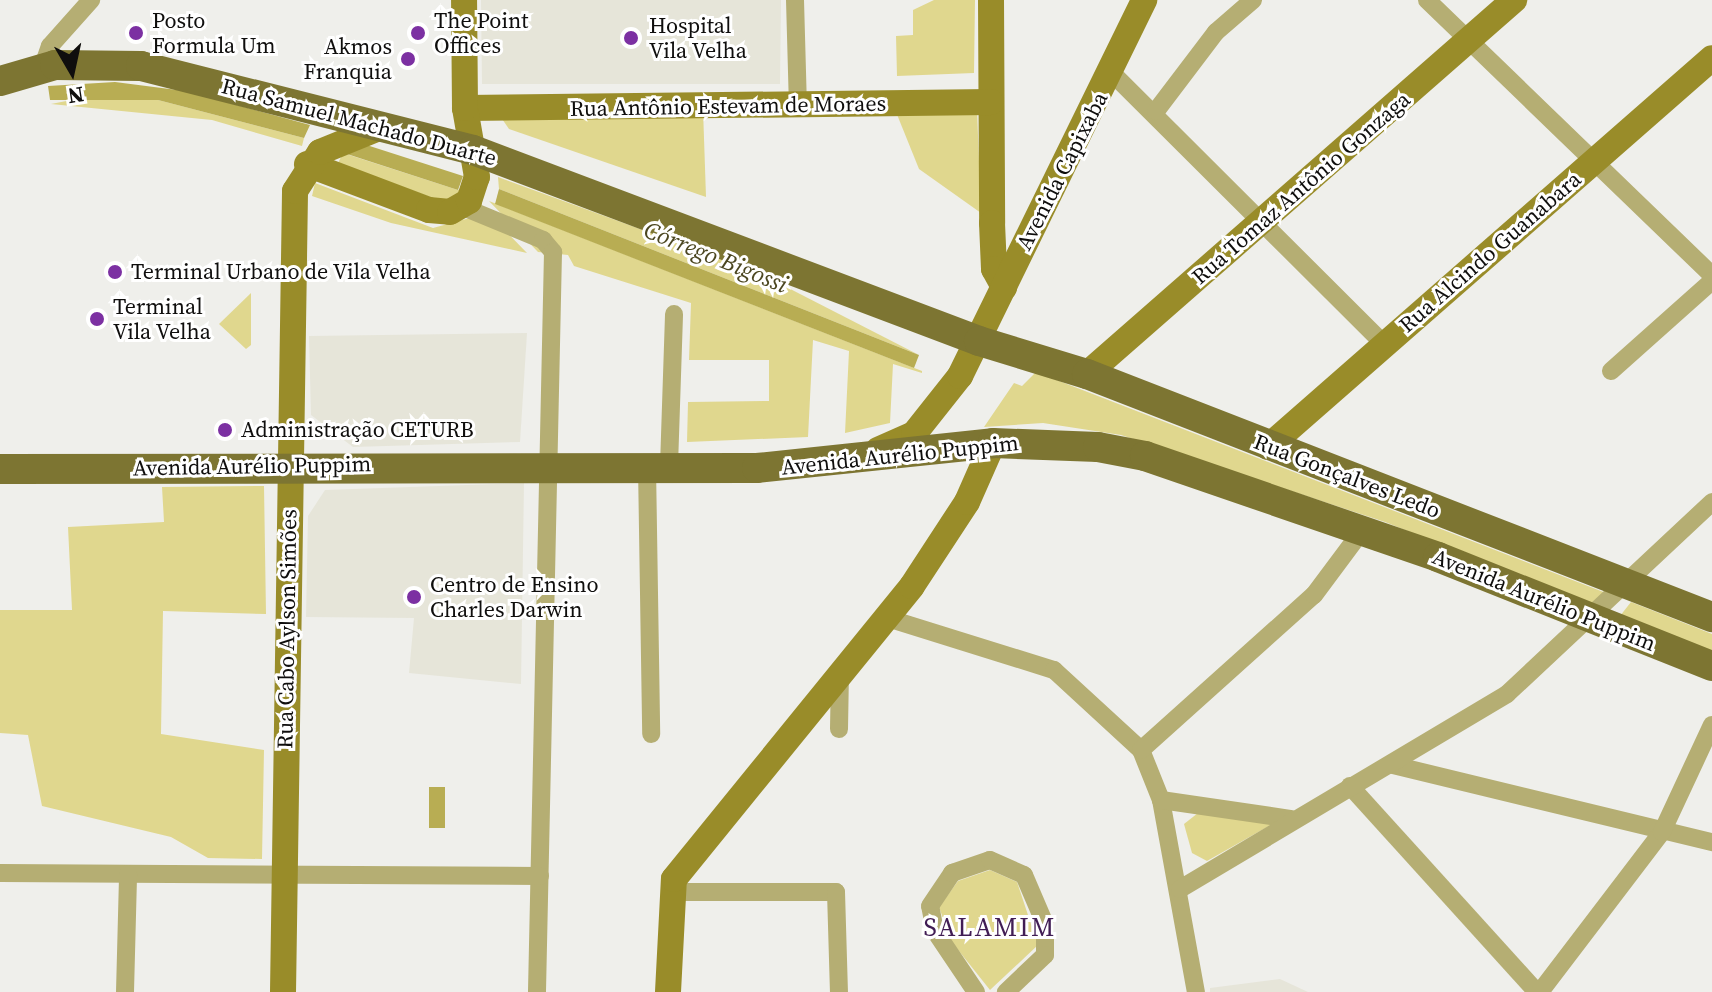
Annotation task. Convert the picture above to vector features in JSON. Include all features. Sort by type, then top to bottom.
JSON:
[{"type":"main road","points":[[0,63],[41,67]]},
{"type":"main road","name":"Rua Samuel Machado Duarte","points":[[0,81],[41,67],[161,70],[427,136],[473,150],[979,341]]},
{"type":"main road","name":"Rua Gonçalves Ledo","points":[[979,341],[1087,374],[1268,447],[1712,617]]},
{"type":"main road","name":"Avenida Aurélio Puppim","points":[[0,469],[841,464],[993,443],[1043,441],[1145,456],[1361,532],[1712,666]]},
{"type":"street","points":[[41,67],[50,46],[91,0]]},
{"type":"street","points":[[463,207],[477,185],[465,108],[464,0]]},
{"type":"street","points":[[795,0],[798,106]]},
{"type":"street","points":[[991,0],[994,269],[1004,287]]},
{"type":"street","name":"Avenida Capixaba","points":[[841,464],[914,434],[948,395],[979,341],[1112,73],[1144,0]]},
{"type":"street","points":[[1156,111],[1216,32],[1253,0]]},
{"type":"street","points":[[1427,0],[1712,278],[1611,371]]},
{"type":"street","name":"Rua Tomaz Antônio Gonzaga","points":[[1087,374],[1267,220],[1514,0]]},
{"type":"street","name":"Rua Alcindo Guanabara","points":[[1268,447],[1712,58]]},
{"type":"street","points":[[1112,73],[1156,111],[1267,220],[1384,344]]},
{"type":"street","name":"Rua Antônio Estevam de Moraes","points":[[465,108],[991,102]]},
{"type":"street","points":[[427,136],[451,128],[465,108]]},
{"type":"street","points":[[307,164],[351,134],[384,126]]},
{"type":"street","points":[[307,164],[429,210],[463,207],[543,240],[553,252],[544,464],[537,992]]},
{"type":"street","name":"Rua Cabo Aylson Simões","points":[[283,992],[295,191],[307,164]]},
{"type":"street","points":[[992,223],[1021,253]]},
{"type":"street","points":[[651,734],[658,466],[674,314]]},
{"type":"street","points":[[668,992],[674,886],[840,673],[887,618],[967,502],[993,443]]},
{"type":"street","points":[[1180,889],[1292,819],[1393,765],[1507,694],[1712,502]]},
{"type":"street","points":[[1141,750],[1314,595],[1361,532]]},
{"type":"street","points":[[887,618],[1054,670],[1141,750],[1161,800],[1180,889],[1196,992]]},
{"type":"street","points":[[839,729],[840,673]]},
{"type":"street","points":[[1350,786],[1538,992],[1662,832],[1712,725]]},
{"type":"street","points":[[1393,765],[1712,842]]},
{"type":"street","points":[[1161,800],[1292,819]]},
{"type":"street","points":[[976,992],[935,931],[930,906],[952,873],[990,860],[1024,875],[1047,939],[1040,962],[1006,992]]},
{"type":"street","points":[[0,873],[540,876]]},
{"type":"street","points":[[125,992],[128,874]]},
{"type":"street","points":[[674,886],[836,892],[839,992]]},
{"type":"shaded area","name":"Hospital Vila Velha","points":[[481,0],[781,0],[780,84],[482,84]]},
{"type":"shaded area","points":[[934,0],[975,0],[974,73],[897,76],[896,36],[913,35],[913,10]]},
{"type":"shaded area","points":[[115,82],[185,91],[310,125],[304,138],[158,100],[50,100],[48,86]]},
{"type":"shaded area","points":[[92,96],[158,100],[304,138],[302,146],[212,120],[51,104]]},
{"type":"shaded area","points":[[703,109],[706,197],[509,129],[498,113]]},
{"type":"shaded area","points":[[977,110],[981,213],[919,169],[896,112]]},
{"type":"shaded area","points":[[351,140],[463,176],[458,190],[347,154]]},
{"type":"shaded area","points":[[343,153],[458,190],[464,188],[456,198],[438,200],[338,163]]},
{"type":"shaded area","points":[[498,177],[755,271],[919,355],[499,189]]},
{"type":"shaded area","points":[[315,183],[433,228],[488,213],[527,253],[391,223],[312,196]]},
{"type":"shaded area","points":[[499,189],[919,355],[914,368],[495,204]]},
{"type":"shaded area","points":[[489,201],[922,373],[893,364],[890,423],[845,433],[849,351],[813,340],[808,437],[687,442],[688,402],[769,401],[769,360],[689,360],[691,303],[574,266],[568,255],[538,252]]},
{"type":"shaded area","points":[[251,293],[251,345],[246,349],[219,324]]},
{"type":"shaded area","points":[[527,333],[520,442],[353,447],[311,415],[309,336]]},
{"type":"shaded area","points":[[1036,372],[1606,593],[1597,607],[1385,522],[1121,435],[1043,423],[984,427],[1014,383],[1022,386]]},
{"type":"shaded area","name":"Centro de Ensino Charles Darwin","points":[[524,483],[521,684],[409,673],[414,618],[306,617],[308,516],[325,490]]},
{"type":"shaded area","points":[[264,486],[266,614],[163,611],[161,734],[264,750],[262,859],[208,858],[171,837],[42,806],[28,735],[0,733],[0,610],[72,610],[68,527],[164,522],[162,487]]},
{"type":"shaded area","points":[[1631,602],[1712,634],[1712,653],[1620,616]]},
{"type":"shaded area","points":[[429,787],[445,787],[445,828],[429,828]]},
{"type":"shaded area","points":[[1198,813],[1276,822],[1207,861],[1192,853],[1184,824]]},
{"type":"shaded area","points":[[990,870],[1017,882],[1038,945],[990,990],[951,941],[939,907],[958,881]]},
{"type":"shaded area","points":[[1280,979],[1308,992],[1210,992],[1210,988]]},
{"type":"place","name":"Posto Formula Um","points":[[136,33]]},
{"type":"place","name":"The Point Offices","points":[[418,33]]},
{"type":"place","name":"Hospital Vila Velha","points":[[631,38]]},
{"type":"place","name":"Akmos Franquia","points":[[408,59]]},
{"type":"place","name":"Terminal Urbano de Vila Velha","points":[[115,272]]},
{"type":"place","name":"Terminal Vila Velha","points":[[97,319]]},
{"type":"place","name":"Administração CETURB","points":[[225,430]]},
{"type":"place","name":"Centro de Ensino Charles Darwin","points":[[414,597]]},
{"type":"district","name":"SALAMIM","points":[[990,928]]},
{"type":"water label","name":"Córrego Bigossi","points":[[716,257]]}]
